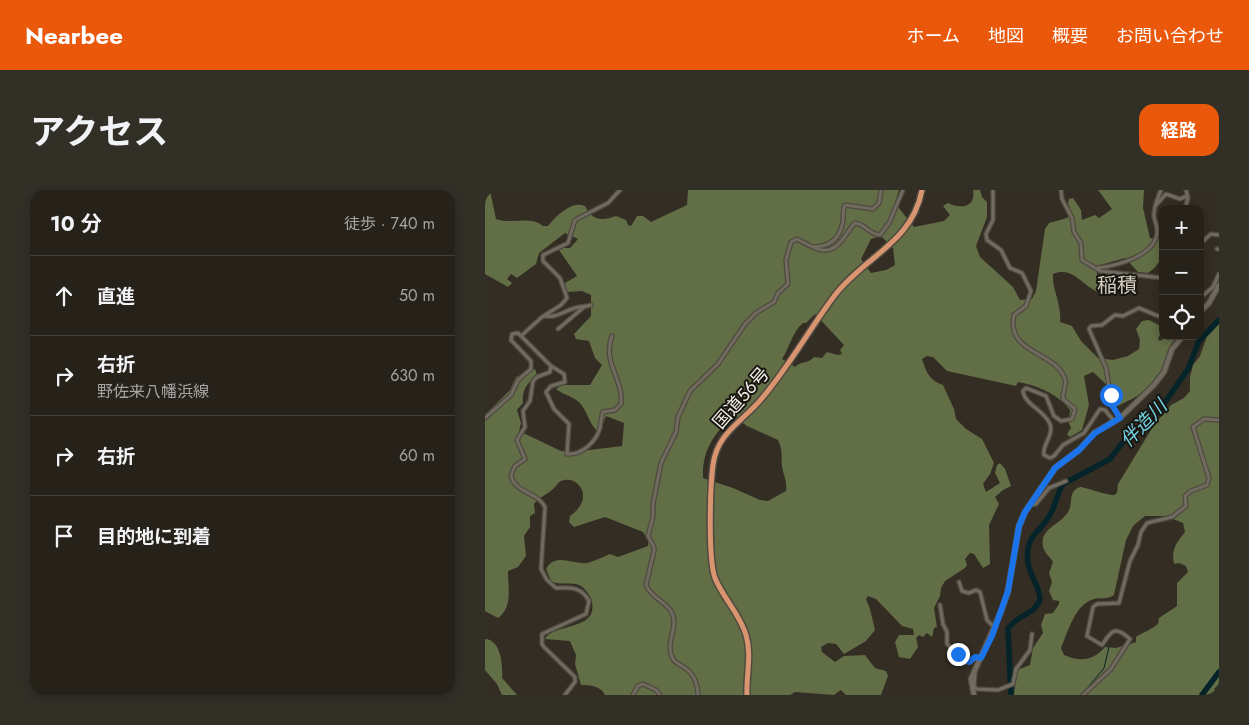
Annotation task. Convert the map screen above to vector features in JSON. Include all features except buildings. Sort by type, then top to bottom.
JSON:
[{"type":"highway","name":"国道56号","points":[[747,695],[749,661],[746,634],[721,590],[712,567],[711,485],[716,451],[723,437],[734,424],[761,400],[774,384],[836,294],[862,267],[904,231],[919,205],[922,190]]},
{"type":"main road","points":[[1204,308],[1219,285]]},
{"type":"main road","points":[[974,695],[971,683],[974,672],[995,628],[1008,591],[1019,526],[1029,505],[1055,468],[1079,450],[1095,433],[1120,418],[1161,377],[1169,355],[1180,340]]},
{"type":"street","points":[[521,335],[561,305],[567,296],[560,278],[543,262],[543,255],[568,242],[575,220],[608,203],[620,190]]},
{"type":"street","points":[[811,246],[827,246],[835,239],[843,222],[845,205],[869,209],[877,207],[881,190]]},
{"type":"street","points":[[698,695],[695,678],[686,668],[673,660],[670,646],[673,623],[671,612],[650,593],[646,585],[654,547],[648,536],[653,517],[653,504],[661,463],[676,432],[678,417],[690,391],[718,364],[745,324],[756,313],[774,302],[778,293],[788,284],[786,260],[791,242],[797,239],[825,251],[833,249],[855,223],[863,226],[872,234],[880,235],[889,223],[903,190]]},
{"type":"street","points":[[993,190],[993,220],[986,234],[987,240],[1001,250],[1007,265],[1022,273],[1031,291],[1026,306],[1013,315],[1015,333],[1023,346],[1056,366],[1065,380],[1063,399],[1075,409],[1072,419],[1061,421],[1054,416],[1046,396],[1031,388],[1026,388],[1023,391],[1025,398],[1041,411],[1049,423],[1051,435],[1044,451],[1045,455],[1050,458],[1054,456],[1063,445],[1082,435],[1099,409],[1105,410],[1114,420]]},
{"type":"street","points":[[1061,190],[1062,199],[1072,218],[1074,232],[1081,243],[1081,257],[1100,271],[1159,278]]},
{"type":"street","points":[[1096,268],[1122,263],[1142,254],[1151,247],[1158,231],[1153,214],[1161,190]]},
{"type":"street","points":[[1186,190],[1186,205]]},
{"type":"street","points":[[1156,204],[1166,194],[1182,199],[1187,196]]},
{"type":"street","points":[[1204,240],[1211,234],[1219,235]]},
{"type":"street","points":[[1204,295],[1213,287],[1219,274]]},
{"type":"street","points":[[558,329],[584,308],[591,305]]},
{"type":"street","points":[[544,316],[554,317],[577,307],[584,308]]},
{"type":"street","points":[[1120,418],[1112,405],[1106,368],[1089,329],[1091,326],[1103,325],[1115,315],[1123,316],[1139,308],[1159,315]]},
{"type":"street","points":[[485,418],[508,398],[518,380],[531,369],[531,360],[511,340],[512,334],[515,333],[521,335],[551,366],[566,377],[565,382],[551,386],[545,392],[554,409],[569,424],[566,450],[570,454],[589,445],[599,430],[603,412],[615,410],[621,404],[621,391],[609,360],[608,347],[612,336]]},
{"type":"street","points":[[551,366],[550,372],[537,377],[531,386],[530,401],[523,414],[525,427],[517,440],[525,459],[515,466],[511,475],[519,488],[540,500],[545,507],[541,569],[547,580],[556,588],[568,586],[577,589],[589,602],[586,614],[542,634],[542,644],[544,647],[575,677],[575,682],[565,695]]},
{"type":"street","points":[[1083,695],[1111,669],[1130,639],[1122,632],[1114,631],[1107,636],[1102,646],[1089,639],[1087,634],[1093,607],[1097,604],[1119,602],[1130,561],[1138,545],[1143,526],[1154,520],[1172,517],[1186,506],[1185,496],[1191,491],[1207,485],[1209,478],[1193,427],[1204,419],[1219,420]]},
{"type":"street","points":[[1029,505],[1036,504],[1049,488],[1067,481]]},
{"type":"street","points":[[959,582],[962,591],[969,593],[975,590],[980,592],[987,620],[995,628]]},
{"type":"street","points":[[940,605],[943,624],[947,632],[947,644],[967,662],[970,662],[975,657],[981,658]]},
{"type":"street","points":[[974,672],[976,674],[974,687],[977,689],[998,690],[1012,685],[1016,669],[1030,650],[1032,634]]},
{"type":"street","points":[[633,695],[638,686],[643,684],[656,690],[660,695]]},
{"type":"green space","points":[[485,190],[490,190],[496,219],[502,221],[532,221],[548,226],[565,210],[575,205],[580,205],[585,206],[591,215],[598,219],[616,216],[626,220],[628,225],[631,226],[637,216],[643,216],[651,222],[687,205],[688,190],[899,190],[895,203],[914,227],[944,221],[950,215],[943,206],[948,203],[957,206],[970,204],[973,190],[980,190],[982,197],[987,202],[987,217],[976,246],[980,257],[1013,287],[1020,300],[1032,299],[1036,291],[1045,229],[1049,223],[1067,218],[1071,212],[1068,203],[1069,199],[1073,198],[1081,210],[1082,220],[1095,215],[1099,218],[1112,209],[1098,190],[1144,190],[1143,208],[1150,238],[1159,238],[1159,261],[1157,265],[1148,273],[1138,272],[1125,258],[1097,266],[1097,275],[1104,291],[1102,293],[1090,288],[1073,275],[1061,272],[1053,274],[1060,310],[1060,322],[1072,326],[1081,341],[1098,358],[1113,360],[1128,356],[1139,349],[1140,340],[1136,329],[1142,321],[1149,320],[1159,325],[1158,339],[1160,341],[1174,340],[1155,383],[1144,392],[1118,406],[1114,404],[1111,389],[1093,372],[1084,376],[1089,405],[1082,430],[1070,437],[1067,434],[1071,428],[1069,423],[1070,410],[1060,400],[1040,388],[1018,382],[1016,386],[947,371],[933,357],[927,356],[922,359],[929,375],[943,385],[954,409],[956,419],[966,429],[982,439],[994,463],[990,474],[983,484],[986,492],[1000,483],[995,473],[997,465],[1000,463],[1005,469],[1011,486],[995,497],[999,504],[989,525],[990,564],[983,568],[974,554],[970,553],[965,559],[967,565],[965,568],[945,581],[934,608],[937,627],[934,628],[932,637],[927,633],[923,637],[919,635],[916,638],[918,647],[910,659],[899,657],[895,642],[899,635],[914,635],[913,629],[902,626],[876,599],[868,596],[866,599],[875,630],[866,641],[844,654],[836,644],[828,643],[821,647],[822,652],[835,662],[844,656],[865,655],[875,668],[886,671],[888,676],[881,695],[846,695],[841,690],[834,695],[795,692],[790,695],[605,695],[598,688],[581,685],[575,664],[576,655],[570,641],[545,639],[550,634],[582,622],[588,618],[592,611],[592,602],[588,593],[581,586],[551,581],[546,569],[550,564],[559,560],[587,563],[610,554],[618,557],[648,546],[648,541],[643,532],[605,517],[574,527],[569,522],[570,516],[578,509],[583,495],[582,489],[578,484],[573,481],[561,481],[534,504],[535,513],[530,516],[530,527],[524,536],[526,556],[518,567],[508,571],[509,597],[506,608],[498,618],[485,611],[485,415],[510,390],[516,377],[535,369],[537,375],[526,387],[523,403],[517,410],[521,423],[519,431],[561,451],[573,452],[622,446],[624,423],[606,416],[600,431],[597,431],[580,403],[556,389],[562,385],[590,385],[602,365],[595,358],[589,341],[576,339],[574,334],[591,316],[591,295],[582,291],[567,292],[565,283],[577,276],[559,250],[570,248],[578,239],[565,233],[539,253],[536,264],[517,278],[511,274],[507,279],[512,283],[508,287],[485,274]],"holes":[[[881,236],[893,248],[895,265],[886,270],[871,273],[861,259],[871,239]],[[815,314],[844,345],[840,350],[842,354],[838,355],[827,352],[822,358],[814,357],[795,367],[782,359],[796,331]],[[733,416],[747,426],[778,440],[781,449],[786,491],[768,501],[760,500],[703,478],[703,468],[710,443]]]},
{"type":"green space","points":[[1219,318],[1219,684],[1214,689],[1219,695],[1014,695],[1017,670],[1030,665],[1033,648],[1043,633],[1041,625],[1045,614],[1053,613],[1059,604],[1059,601],[1053,600],[1049,591],[1052,582],[1049,573],[1053,562],[1043,547],[1044,535],[1067,514],[1072,494],[1076,489],[1082,487],[1110,495],[1117,493],[1118,484],[1154,425],[1171,405],[1184,398],[1190,391],[1190,377],[1193,365],[1200,356],[1210,327]],"holes":[[[1145,516],[1166,516],[1183,523],[1185,532],[1177,543],[1173,555],[1174,564],[1179,563],[1186,566],[1188,572],[1177,583],[1177,606],[1159,618],[1158,624],[1136,637],[1136,642],[1116,648],[1105,647],[1096,655],[1086,659],[1075,659],[1064,655],[1061,648],[1077,612],[1087,602],[1114,595],[1126,540],[1133,526]]]},
{"type":"green space","points":[[485,639],[490,640],[498,648],[502,678],[517,695],[502,695],[497,684],[485,670]]},
{"type":"waterway","name":"伴造川","points":[[1011,695],[1008,629],[1015,621],[1033,609],[1040,600],[1028,563],[1027,553],[1031,540],[1047,520],[1063,484],[1110,459],[1130,433],[1154,418],[1188,369],[1199,341],[1219,320]]},
{"type":"waterway","points":[[1085,691],[1104,668],[1109,647]]},
{"type":"waterway","points":[[1202,695],[1219,672]]},
{"type":"district","name":"稲積","points":[[1117,285]]},
{"type":"route","points":[[958,654],[967,662],[970,662],[975,657],[981,658],[992,636],[1008,591],[1022,518],[1041,486],[1055,468],[1079,450],[1099,429],[1120,418],[1112,405],[1111,395]]}]
